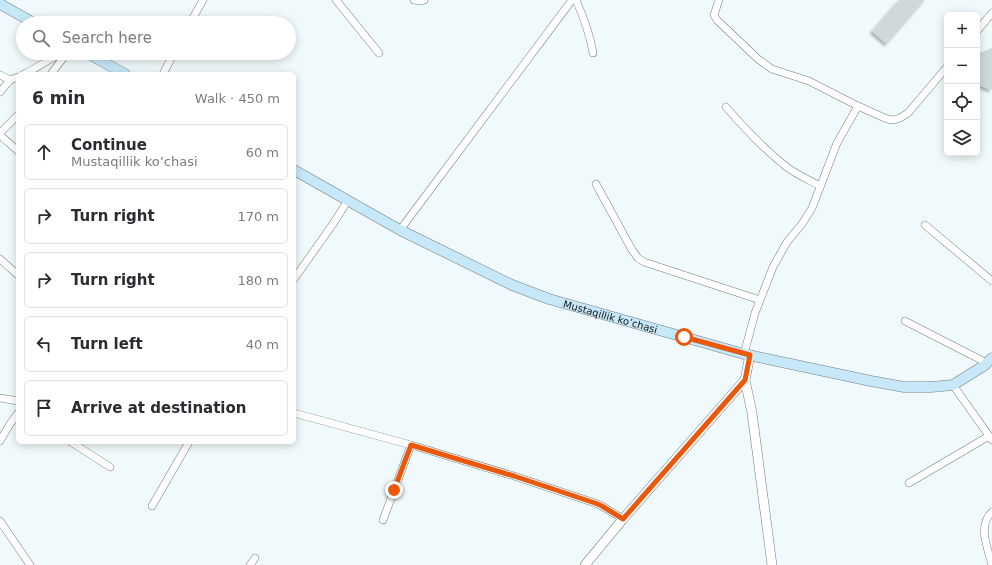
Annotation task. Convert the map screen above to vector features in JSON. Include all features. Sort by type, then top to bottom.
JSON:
[{"type":"main road","points":[[0,4],[21,16]]},
{"type":"main road","points":[[100,60],[121,72]]},
{"type":"main road","name":"Mustaqillik ko’chasi","points":[[296,171],[400,230],[512,285],[549,299],[747,354],[904,387],[953,385],[990,361]]},
{"type":"street","points":[[194,16],[203,0]]},
{"type":"street","points":[[336,0],[379,53]]},
{"type":"street","points":[[414,0],[424,0]]},
{"type":"street","points":[[400,230],[572,0]]},
{"type":"street","points":[[576,0],[585,20],[593,53]]},
{"type":"street","points":[[719,0],[715,7],[714,15],[717,20],[758,59],[772,69],[809,81],[887,119],[894,120],[900,118],[908,112],[944,70]]},
{"type":"street","points":[[980,27],[992,13]]},
{"type":"street","points":[[29,72],[49,60]]},
{"type":"street","points":[[52,72],[61,60]]},
{"type":"street","points":[[163,72],[170,60]]},
{"type":"street","points":[[0,75],[10,80]]},
{"type":"street","points":[[0,92],[10,80],[16,78]]},
{"type":"street","points":[[772,565],[752,413],[745,380],[747,354],[760,300],[773,267],[787,242],[809,213],[837,143],[858,106]]},
{"type":"street","points":[[726,107],[756,140],[789,169],[820,186]]},
{"type":"street","points":[[16,117],[0,134],[16,149]]},
{"type":"street","points":[[596,184],[632,250],[638,258],[662,269],[760,300]]},
{"type":"street","points":[[296,276],[348,200]]},
{"type":"street","points":[[925,225],[992,281]]},
{"type":"street","points":[[0,259],[16,273]]},
{"type":"street","points":[[905,321],[990,361]]},
{"type":"street","points":[[585,565],[623,519],[745,380]]},
{"type":"street","points":[[909,483],[990,438],[953,385]]},
{"type":"street","points":[[0,398],[16,401]]},
{"type":"street","points":[[296,414],[411,445],[514,476],[595,503],[623,519]]},
{"type":"street","points":[[0,441],[16,416]]},
{"type":"street","points":[[74,444],[110,467]]},
{"type":"street","points":[[152,506],[188,444]]},
{"type":"street","points":[[383,520],[411,445]]},
{"type":"street","points":[[992,512],[988,516],[985,523],[984,532],[992,565]]},
{"type":"street","points":[[0,521],[30,565]]},
{"type":"street","points":[[250,565],[255,558]]},
{"type":"building","points":[[899,0],[925,0],[887,44],[872,31]]},
{"type":"building","points":[[992,48],[992,90],[980,86],[980,53]]},
{"type":"route","points":[[394,490],[411,445],[514,476],[595,503],[623,519],[745,380],[750,355],[684,337]]}]
